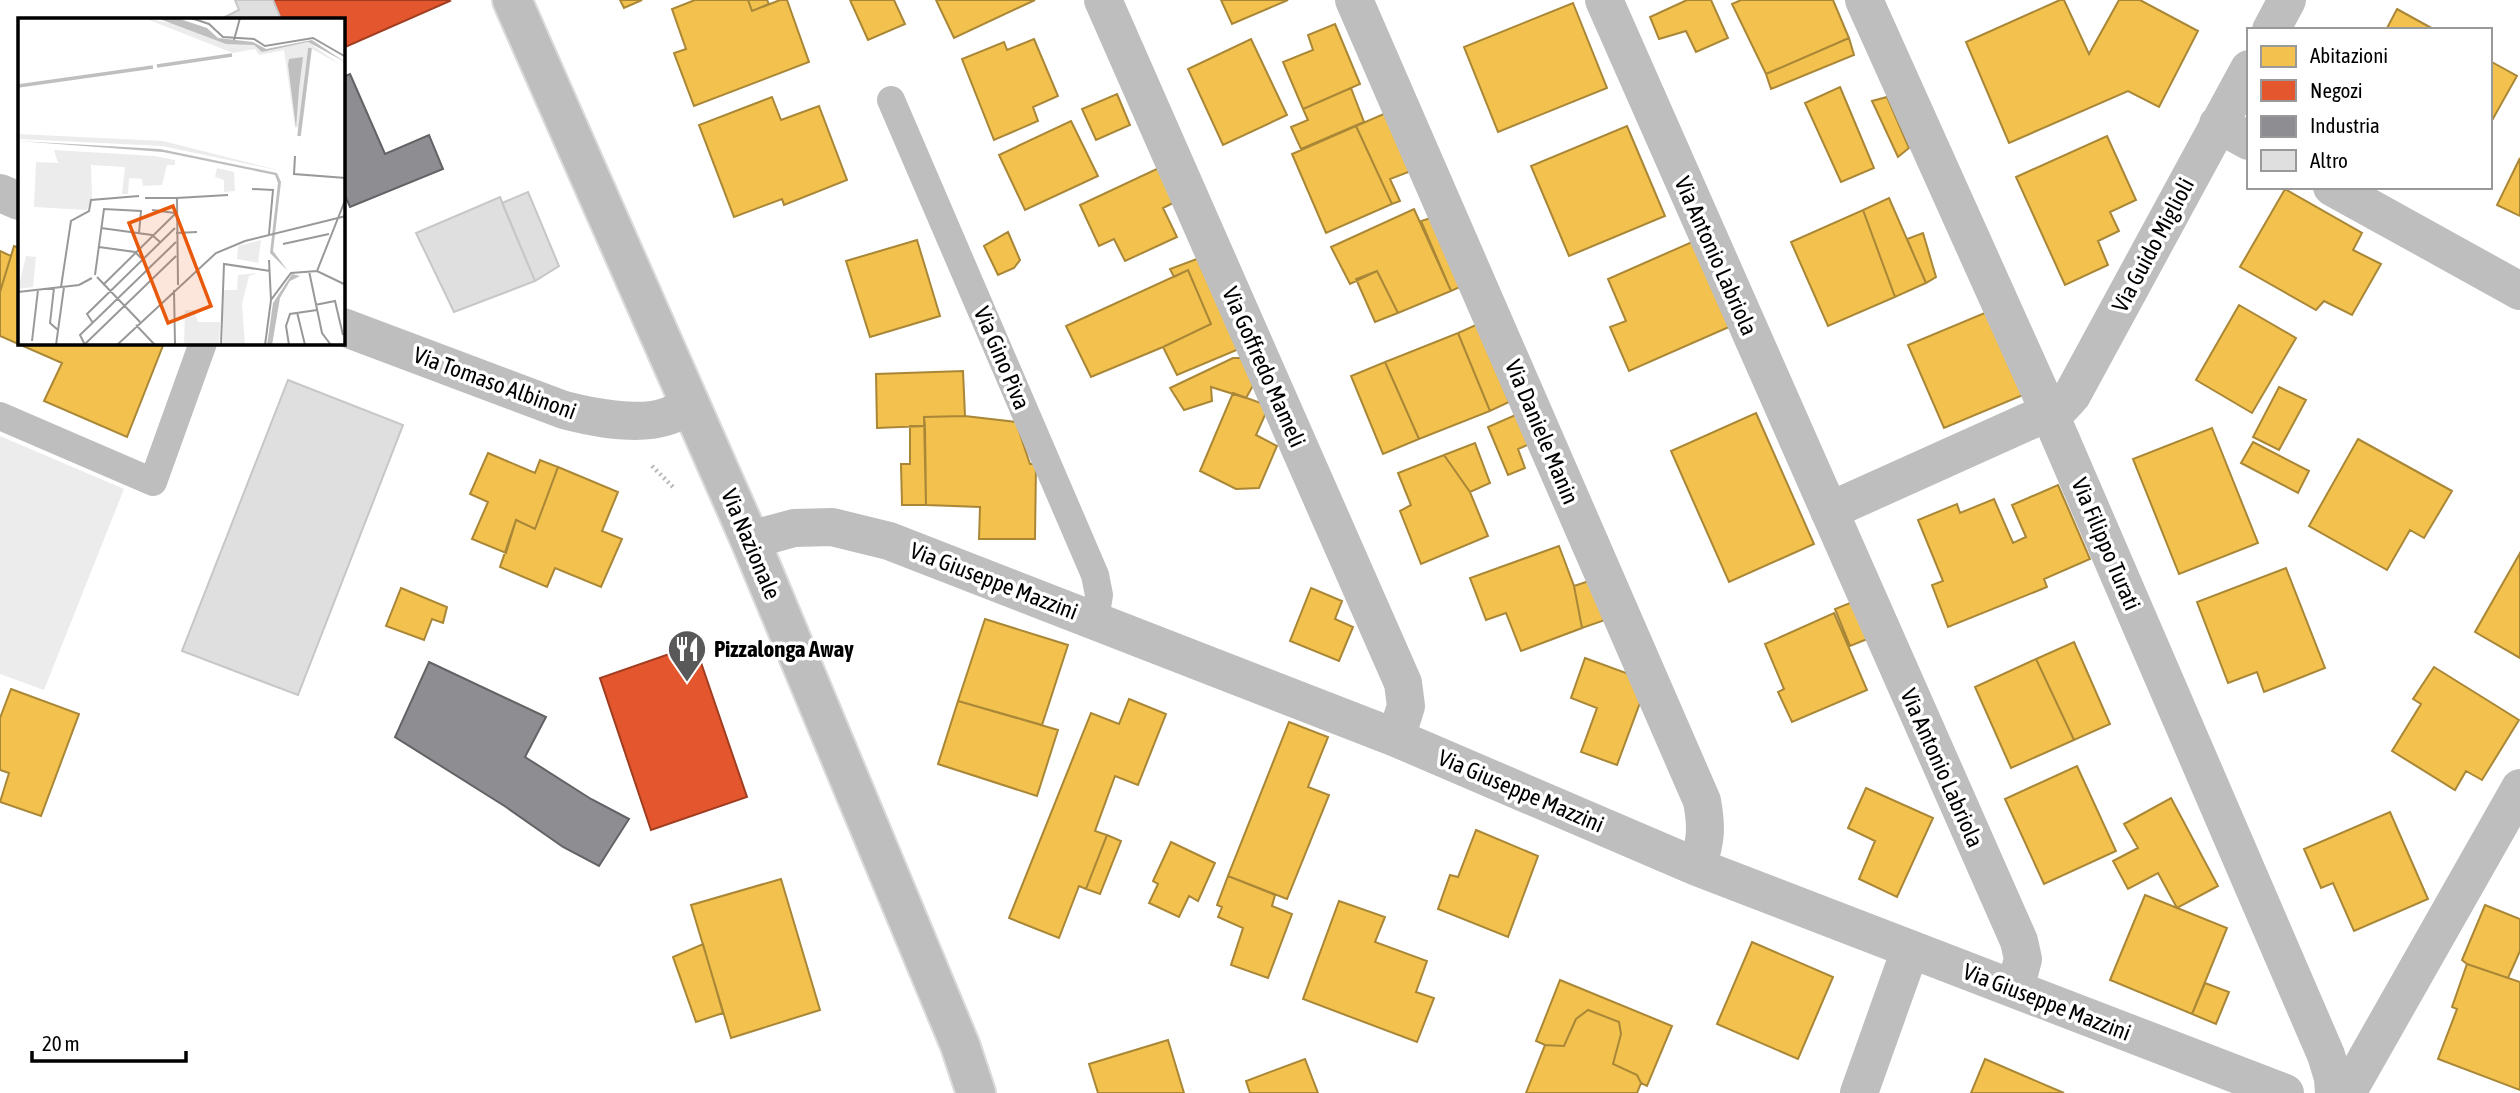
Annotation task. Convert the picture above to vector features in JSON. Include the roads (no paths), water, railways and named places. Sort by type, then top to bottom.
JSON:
[{"type":"street","name":"Via Nazionale","points":[[512,0],[751,540],[960,1045],[976,1093]]},
{"type":"street","name":"Via Goffredo Mameli","points":[[1103,0],[1403,683],[1406,706],[1396,738]]},
{"type":"street","name":"Via Daniele Manin","points":[[1354,0],[1702,800],[1707,824],[1705,843],[1697,867]]},
{"type":"street","name":"Via Antonio Labriola","points":[[1604,0],[2019,941],[2023,960],[2015,989]]},
{"type":"street","name":"Via Filippo Turati","points":[[1864,0],[2049,412],[2326,1055],[2333,1078],[2334,1093]]},
{"type":"street","points":[[2272,28],[2287,0]]},
{"type":"street","name":"Via Guido Miglioli","points":[[2049,412],[2062,406],[2072,395],[2234,133],[2247,78]]},
{"type":"street","points":[[2336,189],[2520,291]]},
{"type":"street","points":[[0,193],[18,201]]},
{"type":"street","name":"Via Tomaso Albinoni","points":[[345,328],[564,410],[590,417],[633,420],[663,418],[691,406]]},
{"type":"street","points":[[1829,511],[2049,412]]},
{"type":"street","name":"Via Giuseppe Mazzini","points":[[751,540],[793,528],[832,527],[889,541],[1396,738],[1697,867],[2285,1093]]},
{"type":"street","points":[[2347,1093],[2520,788]]},
{"type":"street","points":[[1859,1093],[1910,950]]},
{"type":"lane","name":"Via Gino Piva","points":[[891,100],[1095,575],[1099,595],[1095,619]]},
{"type":"lane","points":[[0,416],[153,482],[202,345]]},
{"type":"place","name":"Pizzalonga Away","points":[[687,683]]}]
